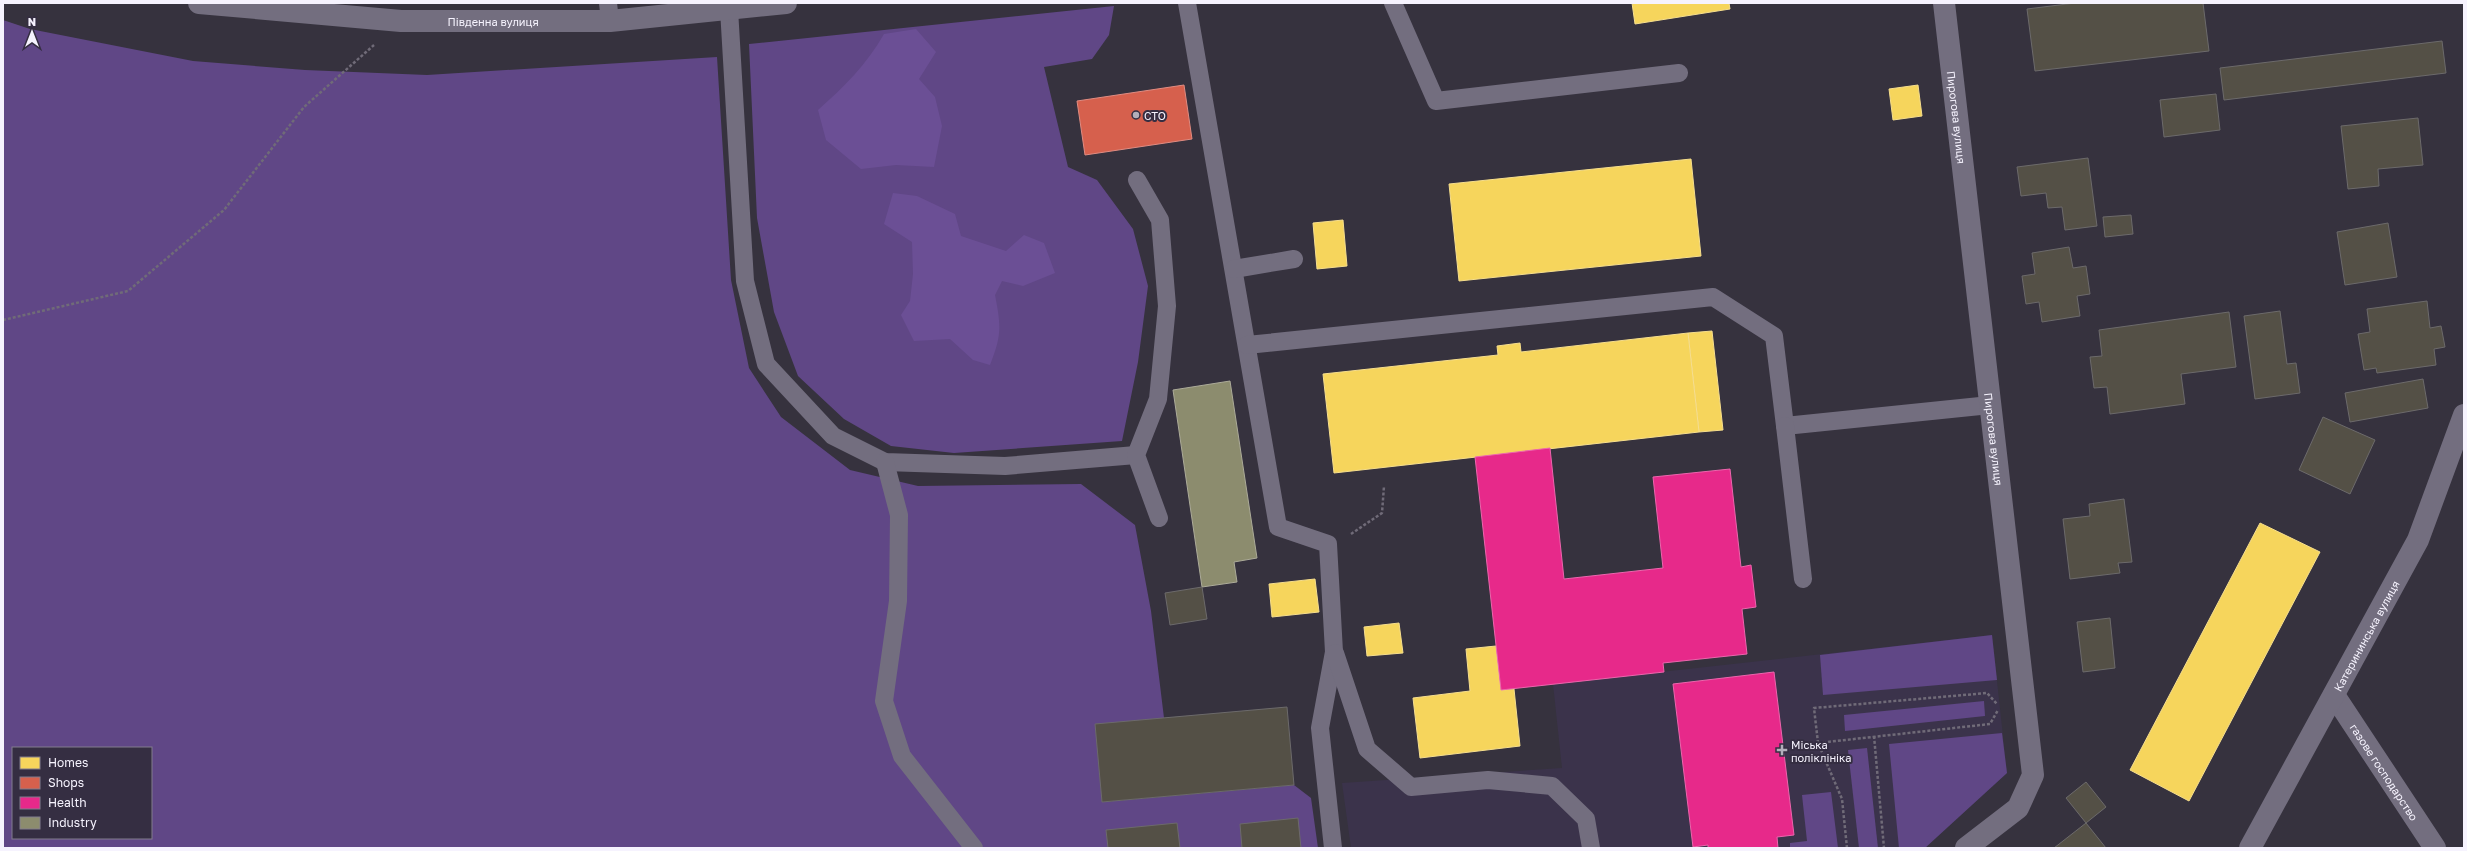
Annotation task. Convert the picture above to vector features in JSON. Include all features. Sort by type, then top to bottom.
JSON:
[{"type":"street","name":"Південна вулиця","points":[[199,3],[401,21],[609,12],[729,9],[786,3]]},
{"type":"street","name":"Пирогова вулиця","points":[[1944,3],[2033,775],[2018,808],[1966,848]]},
{"type":"street","name":"Катерининська вулиця","points":[[2250,848],[2418,540],[2464,414]]},
{"type":"street","name":"газове господарство","points":[[2334,695],[2436,848]]},
{"type":"lane","points":[[1187,3],[1278,527],[1328,544],[1334,652],[1320,728],[1333,848]]},
{"type":"lane","points":[[1393,3],[1436,101],[1679,73]]},
{"type":"lane","points":[[729,9],[745,281],[766,364],[833,436],[885,462],[1005,466],[1136,455]]},
{"type":"lane","points":[[1137,180],[1160,220],[1167,306],[1158,399],[1136,455],[1159,518]]},
{"type":"lane","points":[[1234,269],[1294,259]]},
{"type":"lane","points":[[1247,345],[1713,297],[1774,336],[1803,579]]},
{"type":"lane","points":[[1785,426],[1990,406]]},
{"type":"lane","points":[[885,462],[899,516],[898,601],[884,702],[902,756],[974,848]]},
{"type":"lane","points":[[1334,652],[1367,749],[1411,787],[1488,780],[1552,786],[1586,819],[1591,848]]},
{"type":"path","points":[[3,320],[128,290],[224,210],[304,107],[401,21]]},
{"type":"path","points":[[1328,544],[1358,531],[1382,512],[1384,486]]},
{"type":"path","points":[[1818,743],[1990,724],[2000,708],[1987,693],[1814,708],[1818,743],[1842,799],[1847,848]]},
{"type":"path","points":[[1874,736],[1884,848]]},
{"type":"shaded area","points":[[1114,6],[1109,35],[1092,59],[1044,67],[1068,167],[1097,180],[1133,229],[1148,286],[1138,362],[1122,441],[954,453],[891,446],[844,419],[798,376],[774,312],[757,218],[749,44]]},
{"type":"shaded area","points":[[3,20],[30,29],[193,61],[305,70],[427,75],[717,57],[731,280],[749,368],[781,417],[850,470],[918,486],[1081,484],[1135,525],[1151,611],[1164,718],[1102,802],[1294,785],[1311,798],[1318,848],[3,848]]},
{"type":"shaded area","points":[[916,29],[936,52],[919,79],[935,97],[942,126],[934,167],[896,165],[861,169],[826,140],[818,110],[837,93],[863,65],[884,34]]},
{"type":"shaded area","points":[[893,193],[917,196],[955,214],[961,236],[1006,251],[1024,235],[1044,243],[1055,273],[1023,286],[1002,281],[995,295],[999,330],[997,346],[990,365],[973,360],[950,339],[914,341],[901,315],[910,301],[913,274],[912,242],[884,224]]},
{"type":"shaded area","name":"Міська поліклініка","points":[[1992,635],[2007,773],[1925,848],[1351,848],[1342,783],[1562,768],[1553,684]]},
{"type":"shaded area","points":[[1992,635],[1997,680],[1823,695],[1820,655]]},
{"type":"shaded area","points":[[1984,701],[1985,716],[1845,731],[1844,715]]},
{"type":"shaded area","points":[[2002,733],[2007,773],[1925,848],[1899,848],[1889,744]]},
{"type":"shaded area","points":[[1867,748],[1878,848],[1859,848],[1848,750]]},
{"type":"shaded area","points":[[1831,792],[1838,848],[1790,848],[1790,843],[1807,841],[1802,795]]},
{"type":"building: Homes","points":[[1632,3],[1729,3],[1730,9],[1635,24]]},
{"type":"building: Homes","points":[[1918,85],[1922,116],[1893,120],[1889,89]]},
{"type":"building: Homes","points":[[1691,159],[1701,256],[1459,281],[1449,184]]},
{"type":"building: Homes","points":[[1343,220],[1347,266],[1317,269],[1313,223]]},
{"type":"building: Homes","points":[[1712,331],[1723,430],[1699,432],[1688,333]]},
{"type":"building: Homes","points":[[1688,333],[1699,432],[1334,473],[1323,374],[1498,355],[1497,346],[1520,343],[1521,352]]},
{"type":"building: Homes","points":[[2260,523],[2320,552],[2189,801],[2130,770]]},
{"type":"building: Homes","points":[[1315,579],[1319,612],[1272,617],[1269,584]]},
{"type":"building: Homes","points":[[1399,623],[1403,653],[1367,656],[1364,627]]},
{"type":"building: Homes","points":[[1496,646],[1501,690],[1514,689],[1520,746],[1420,758],[1413,698],[1470,691],[1466,649]]},
{"type":"building: Shops","points":[[1184,85],[1192,139],[1085,155],[1077,101]]},
{"type":"building: Health","points":[[1550,448],[1564,579],[1663,568],[1653,477],[1730,469],[1741,567],[1751,565],[1756,607],[1742,609],[1747,654],[1663,663],[1664,672],[1501,690],[1475,457]]},
{"type":"building: Health","points":[[1774,672],[1794,835],[1777,837],[1778,848],[1708,848],[1708,845],[1693,847],[1673,684]]},
{"type":"building: Industry","points":[[1230,381],[1257,558],[1234,562],[1237,582],[1202,587],[1173,390]]},
{"type":"building: Other","points":[[2075,3],[2203,3],[2209,51],[2035,71],[2027,9]]},
{"type":"building: Other","points":[[2442,41],[2446,73],[2224,100],[2220,68]]},
{"type":"building: Other","points":[[2216,94],[2220,130],[2164,137],[2160,100]]},
{"type":"building: Other","points":[[2418,118],[2423,165],[2378,169],[2379,186],[2348,189],[2341,126]]},
{"type":"building: Other","points":[[2088,158],[2097,226],[2065,230],[2062,207],[2048,208],[2046,193],[2021,196],[2017,167]]},
{"type":"building: Other","points":[[2131,215],[2133,234],[2105,237],[2103,217]]},
{"type":"building: Other","points":[[2388,223],[2397,277],[2345,285],[2337,232]]},
{"type":"building: Other","points":[[2069,247],[2073,268],[2086,266],[2090,294],[2077,296],[2080,316],[2042,322],[2039,302],[2026,304],[2022,276],[2035,274],[2032,253]]},
{"type":"building: Other","points":[[2427,301],[2430,328],[2441,326],[2445,347],[2434,349],[2436,365],[2377,373],[2376,368],[2364,370],[2358,334],[2370,332],[2367,309]]},
{"type":"building: Other","points":[[2280,311],[2287,364],[2296,363],[2300,393],[2255,399],[2244,316]]},
{"type":"building: Other","points":[[2229,312],[2236,367],[2181,374],[2185,404],[2110,414],[2107,387],[2094,388],[2090,357],[2102,356],[2099,330]]},
{"type":"building: Other","points":[[2423,379],[2428,408],[2350,422],[2345,393]]},
{"type":"building: Other","points":[[2323,417],[2375,440],[2350,494],[2299,470]]},
{"type":"building: Other","points":[[2124,499],[2132,562],[2118,563],[2120,573],[2070,579],[2063,519],[2090,516],[2089,504]]},
{"type":"building: Other","points":[[1202,587],[1207,619],[1170,625],[1165,593]]},
{"type":"building: Other","points":[[2110,618],[2115,668],[2083,672],[2077,622]]},
{"type":"building: Other","points":[[1287,707],[1294,785],[1102,802],[1095,724]]},
{"type":"building: Other","points":[[2086,782],[2106,807],[2086,823],[2066,798]]},
{"type":"building: Other","points":[[1298,818],[1301,848],[1242,848],[1240,824]]},
{"type":"building: Other","points":[[1177,823],[1180,848],[1108,848],[1106,830]]},
{"type":"building: Other","points":[[2086,823],[2106,848],[2054,848]]},
{"type":"place","name":"СТО","points":[[1136,115]]},
{"type":"place","name":"Міська поліклініка","points":[[1782,750]]}]
